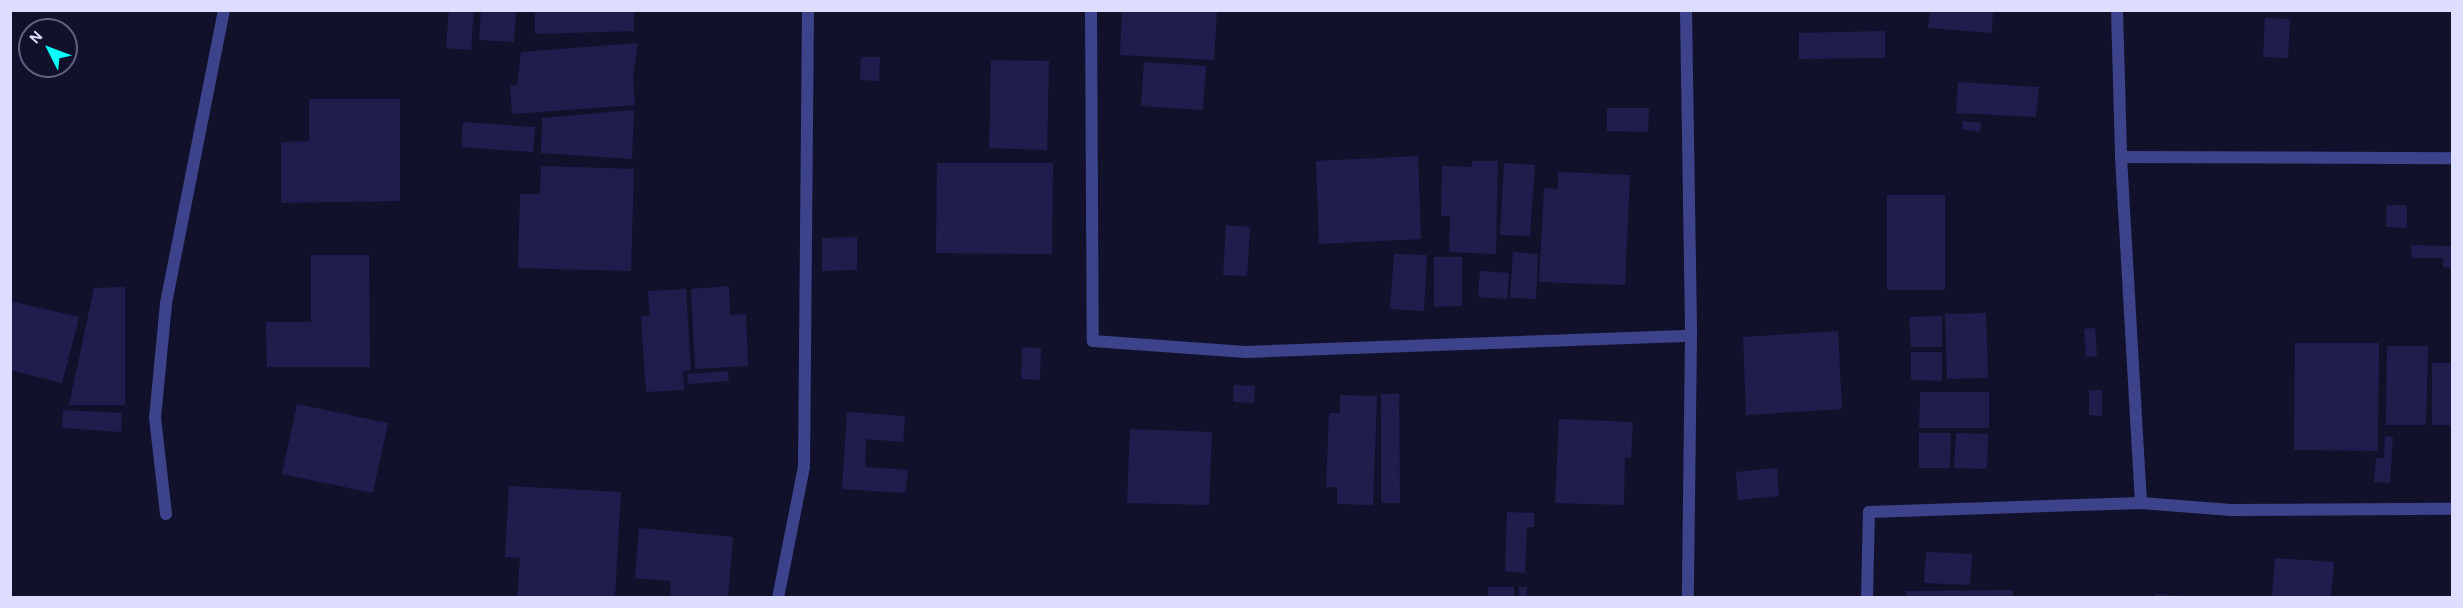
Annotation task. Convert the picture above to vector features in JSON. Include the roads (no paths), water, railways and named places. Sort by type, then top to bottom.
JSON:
[{"type":"street","points":[[166,514],[155,418],[166,303],[224,10]]},
{"type":"street","points":[[778,597],[804,467],[808,10]]},
{"type":"street","points":[[1091,10],[1093,341],[1246,352],[1691,336]]},
{"type":"street","points":[[1686,10],[1691,336],[1688,597]]},
{"type":"street","points":[[2117,10],[2121,157],[2140,503]]},
{"type":"street","points":[[2121,157],[2452,158]]},
{"type":"street","points":[[1867,597],[1869,512],[2140,503],[2231,510],[2452,509]]}]
